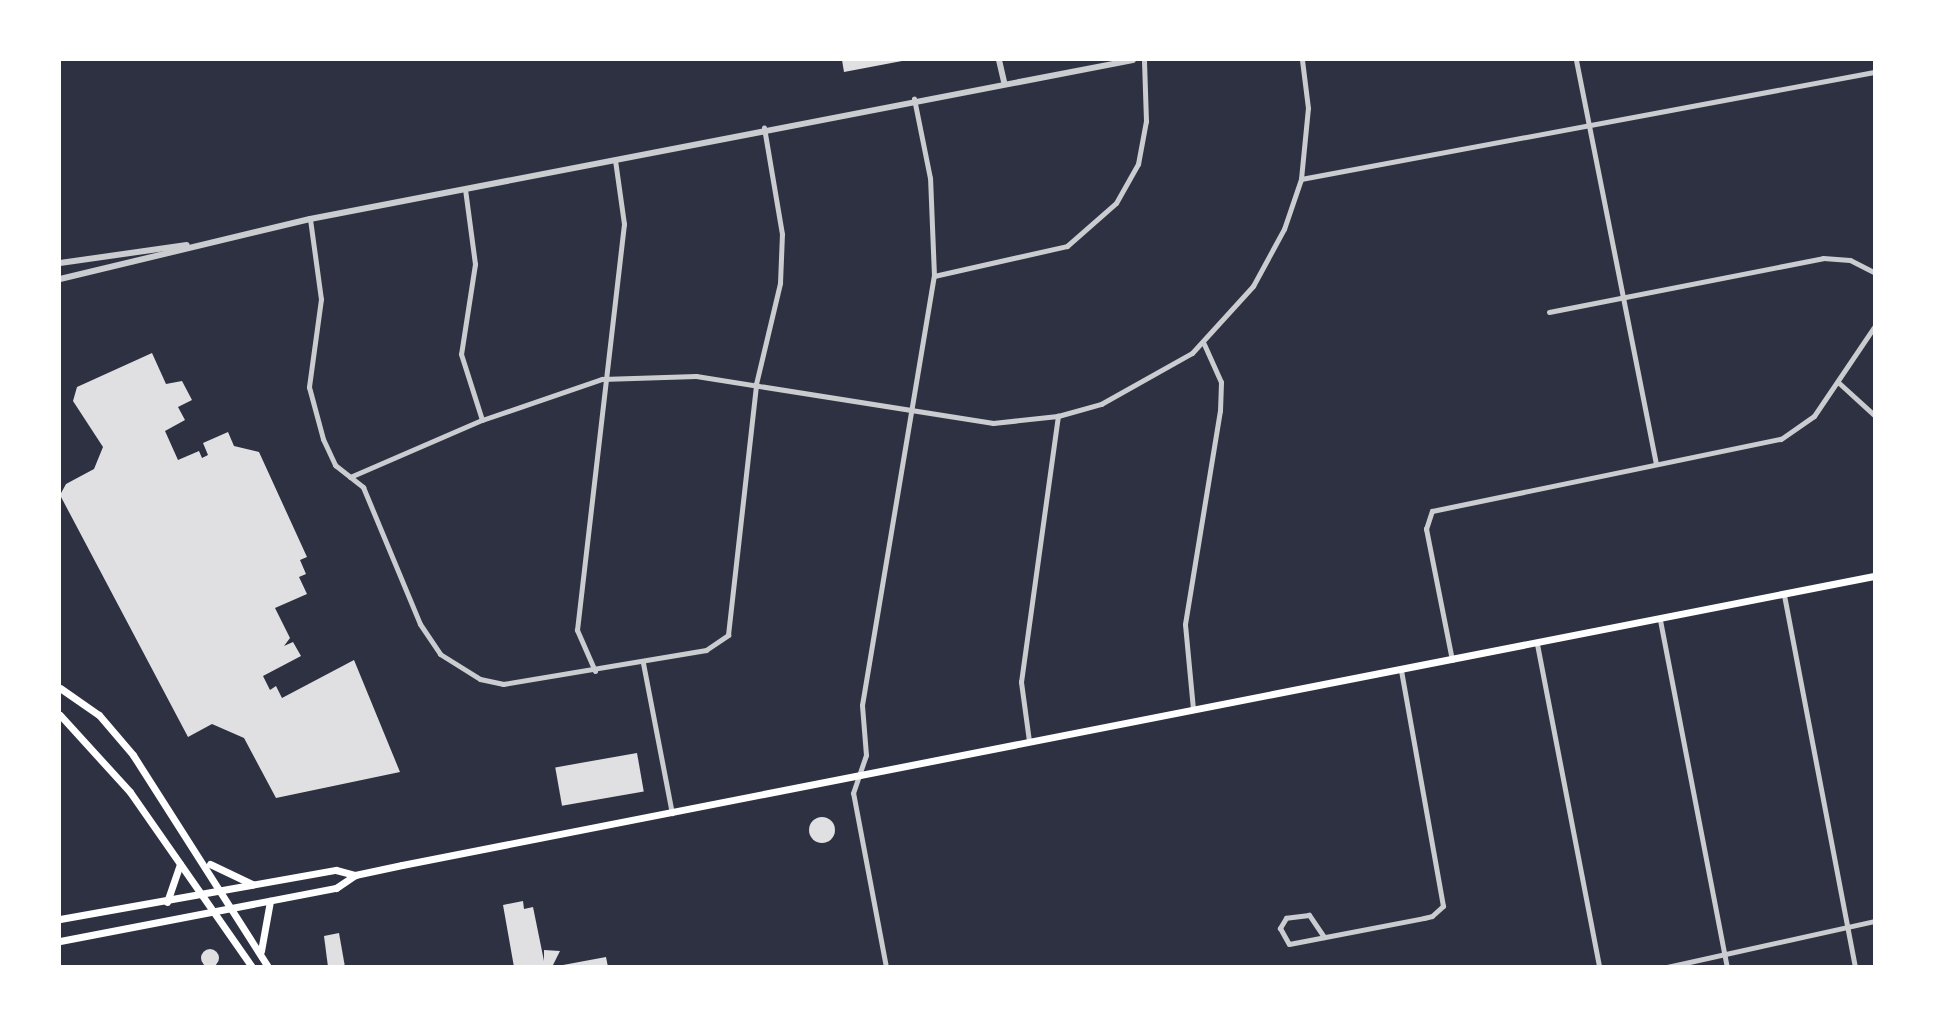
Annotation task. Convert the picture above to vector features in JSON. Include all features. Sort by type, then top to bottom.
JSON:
[{"type":"main road","points":[[60,941],[336,888],[355,875],[1874,576]]},
{"type":"main road","points":[[60,688],[108,724],[204,859],[268,967]]},
{"type":"main road","points":[[60,715],[95,747],[181,863],[252,967]]},
{"type":"main road","points":[[204,859],[225,876],[257,886]]},
{"type":"main road","points":[[167,902],[181,863]]},
{"type":"main road","points":[[60,919],[336,870],[355,875]]},
{"type":"main road","points":[[261,955],[259,933],[270,901]]},
{"type":"street","points":[[999,60],[1004,82]]},
{"type":"street","points":[[60,279],[187,245],[310,219],[914,99],[1133,60]]},
{"type":"street","points":[[934,276],[1067,246],[1116,203],[1138,164],[1146,121],[1144,60]]},
{"type":"street","points":[[350,477],[482,421],[602,379],[670,374],[756,384],[909,412],[993,423],[1058,416],[1148,382],[1204,344],[1253,286],[1284,229],[1301,179],[1308,108],[1302,60]]},
{"type":"street","points":[[1576,60],[1656,463]]},
{"type":"street","points":[[1301,179],[1588,128],[1874,72]]},
{"type":"street","points":[[886,967],[853,793],[861,775],[862,705],[909,412],[934,276],[930,178],[914,99]]},
{"type":"street","points":[[310,219],[321,299],[309,387],[323,439],[335,465],[363,486],[428,639],[449,661],[503,684],[643,663],[706,650],[728,635],[756,384],[783,259],[764,128]]},
{"type":"street","points":[[595,671],[577,630],[602,379],[625,223],[615,160]]},
{"type":"street","points":[[465,189],[474,264],[461,354],[482,421]]},
{"type":"street","points":[[60,263],[187,245]]},
{"type":"street","points":[[1549,312],[1823,258],[1850,260],[1874,272]]},
{"type":"street","points":[[1451,660],[1426,529],[1432,512],[1656,463],[1782,439],[1805,426],[1839,383],[1874,327]]},
{"type":"street","points":[[1193,709],[1185,624],[1221,401],[1221,382],[1204,344]]},
{"type":"street","points":[[1839,383],[1874,415]]},
{"type":"street","points":[[1030,741],[1021,682],[1058,449],[1058,416]]},
{"type":"street","points":[[1784,595],[1855,967]]},
{"type":"street","points":[[1660,620],[1727,967]]},
{"type":"street","points":[[1536,644],[1599,967]]},
{"type":"street","points":[[643,663],[672,813]]},
{"type":"street","points":[[1324,937],[1309,915],[1286,918],[1280,929],[1289,944],[1432,916],[1443,906],[1401,670]]},
{"type":"street","points":[[1668,967],[1724,952],[1874,921]]},
{"type":"building","points":[[842,60],[901,60],[902,61],[844,72]]},
{"type":"building","points":[[152,353],[166,384],[182,381],[192,400],[178,407],[185,420],[165,431],[178,460],[199,451],[202,458],[208,455],[203,443],[228,432],[234,446],[259,452],[307,557],[300,560],[306,574],[299,577],[307,594],[275,608],[290,638],[284,646],[293,642],[301,656],[263,676],[270,690],[276,686],[282,698],[354,660],[400,772],[276,798],[244,738],[212,724],[188,737],[60,495],[66,484],[94,469],[103,447],[73,401],[77,387]]},
{"type":"building","points":[[637,753],[644,791],[562,806],[555,767]]},
{"type":"building","points":[[822,817],[831,821],[835,830],[831,839],[822,843],[813,839],[809,830],[813,821]]},
{"type":"building","points":[[523,901],[524,909],[533,907],[544,961],[544,950],[560,951],[552,967],[514,967],[503,905]]},
{"type":"building","points":[[339,933],[345,967],[328,967],[324,936]]},
{"type":"building","points":[[210,949],[216,952],[219,958],[216,964],[210,967],[204,964],[201,958],[204,952]]},
{"type":"building","points":[[606,957],[608,967],[563,967],[563,965]]}]
